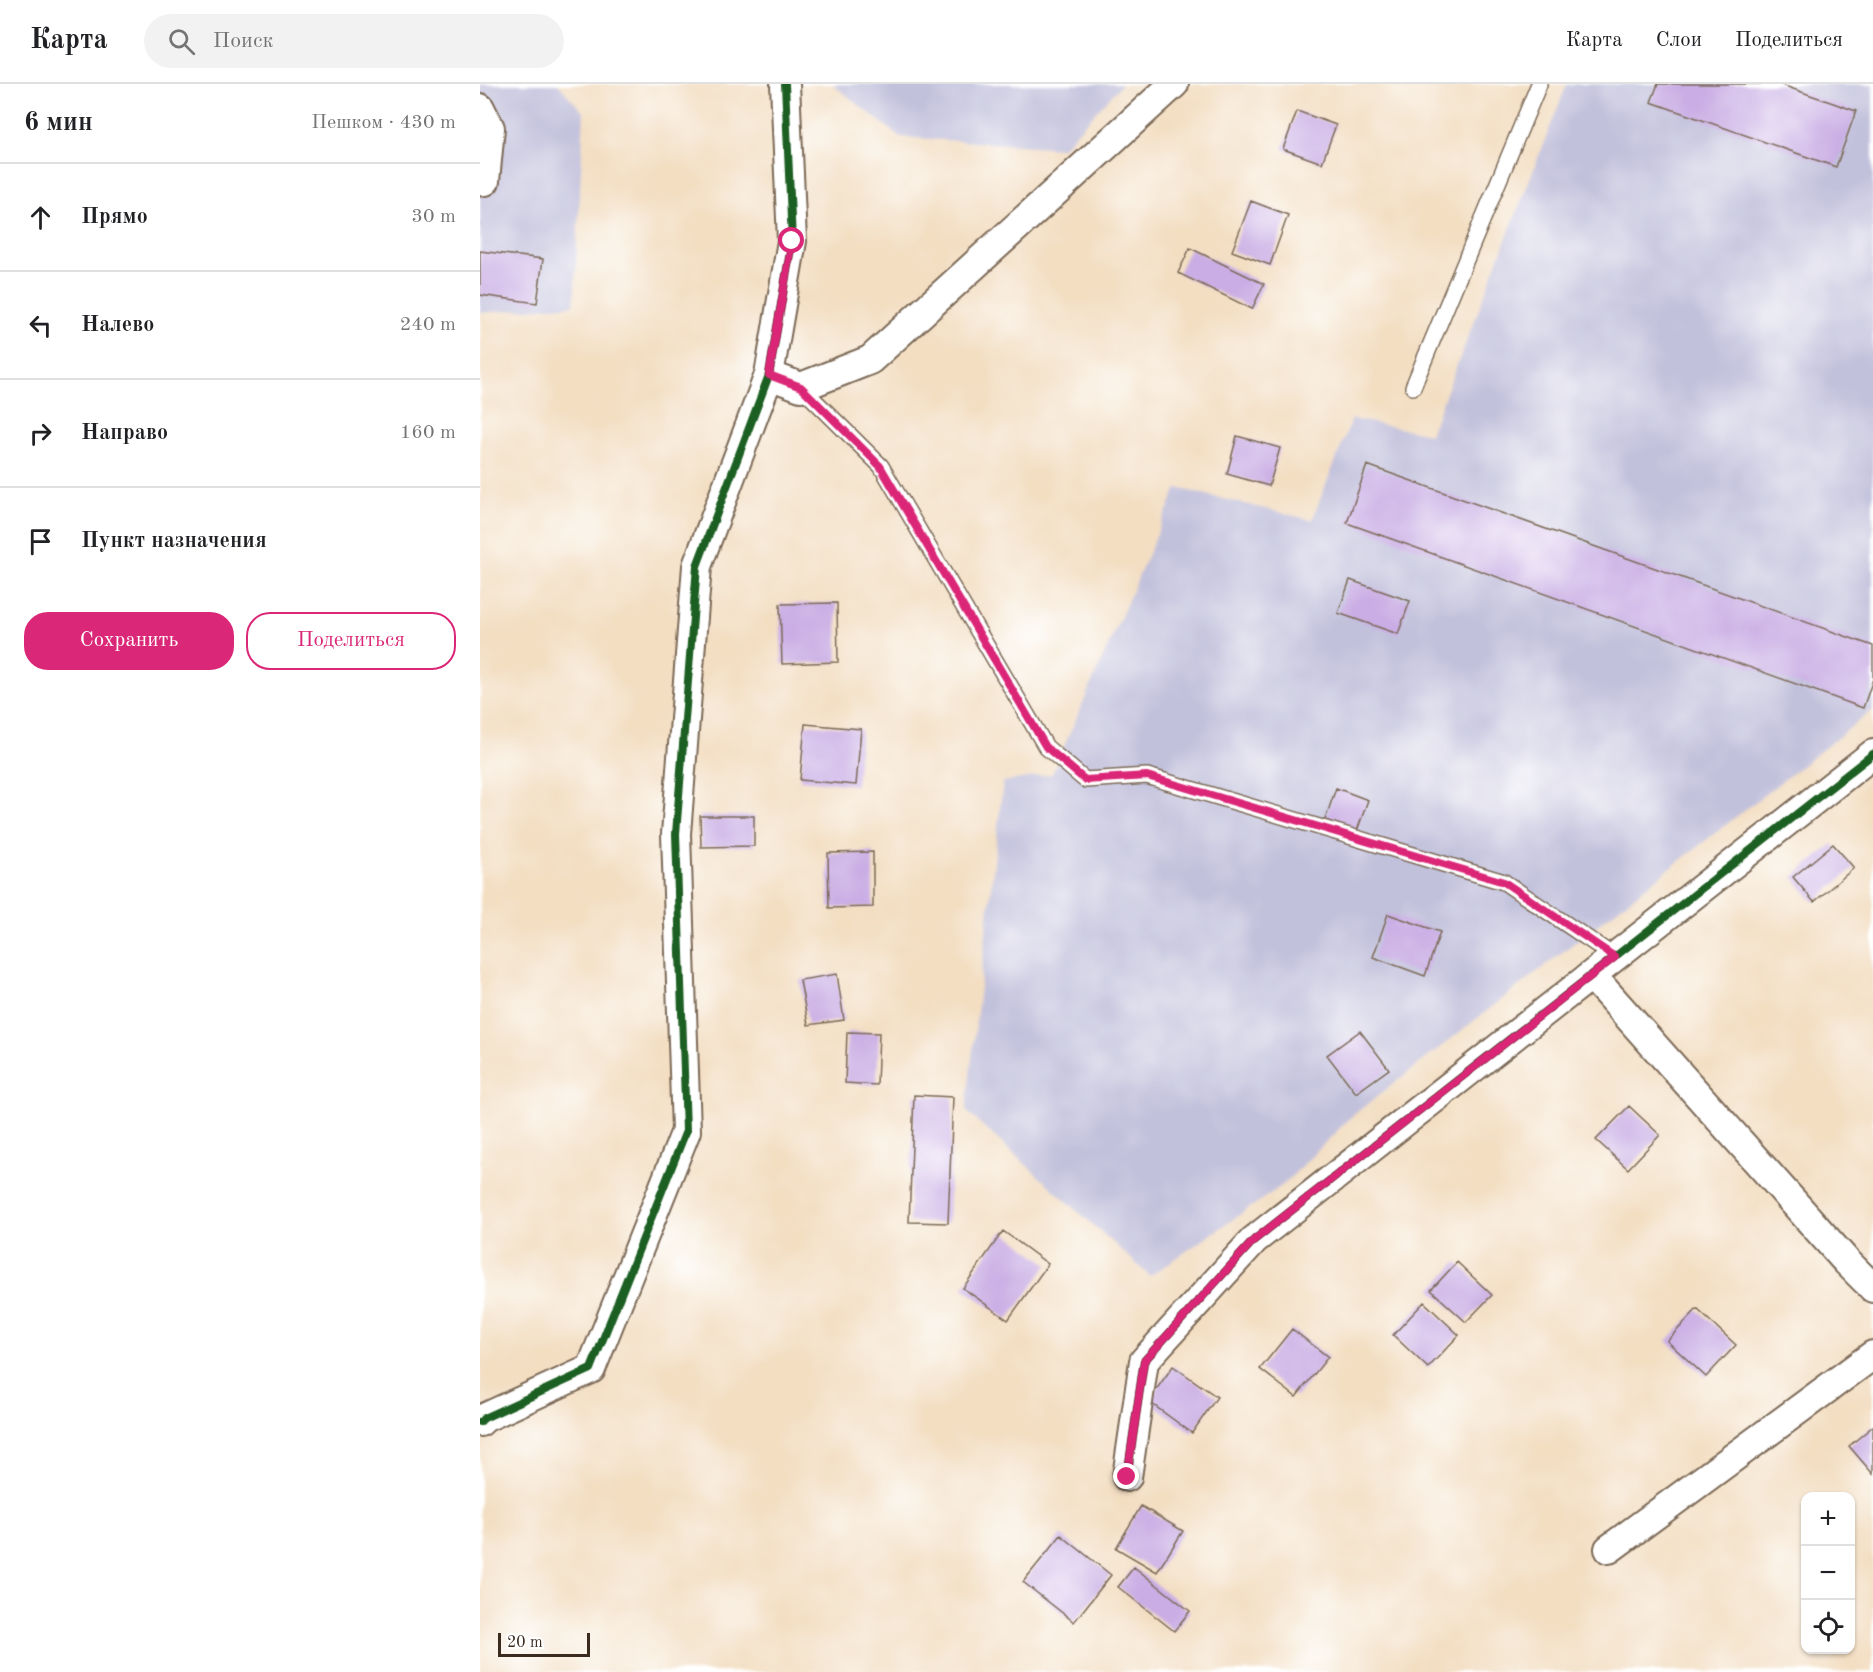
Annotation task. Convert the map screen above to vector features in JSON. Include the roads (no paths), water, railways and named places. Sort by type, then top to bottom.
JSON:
[{"type":"street","points":[[480,1422],[484,1418],[591,1369],[686,1131],[676,834],[697,566],[769,375],[792,241],[785,84]]},
{"type":"street","points":[[769,375],[801,387],[870,360],[1174,84]]},
{"type":"street","points":[[480,108],[490,128],[485,181],[480,181]]},
{"type":"street","points":[[1127,1477],[1144,1361],[1254,1240],[1873,754]]},
{"type":"street","points":[[1592,976],[1846,1261],[1873,1288]]},
{"type":"street","points":[[1609,1549],[1873,1355]]},
{"type":"lane","points":[[1413,387],[1539,84]]},
{"type":"lane","points":[[801,387],[880,466],[1046,747],[1085,780],[1147,776],[1504,882],[1615,957]]}]
